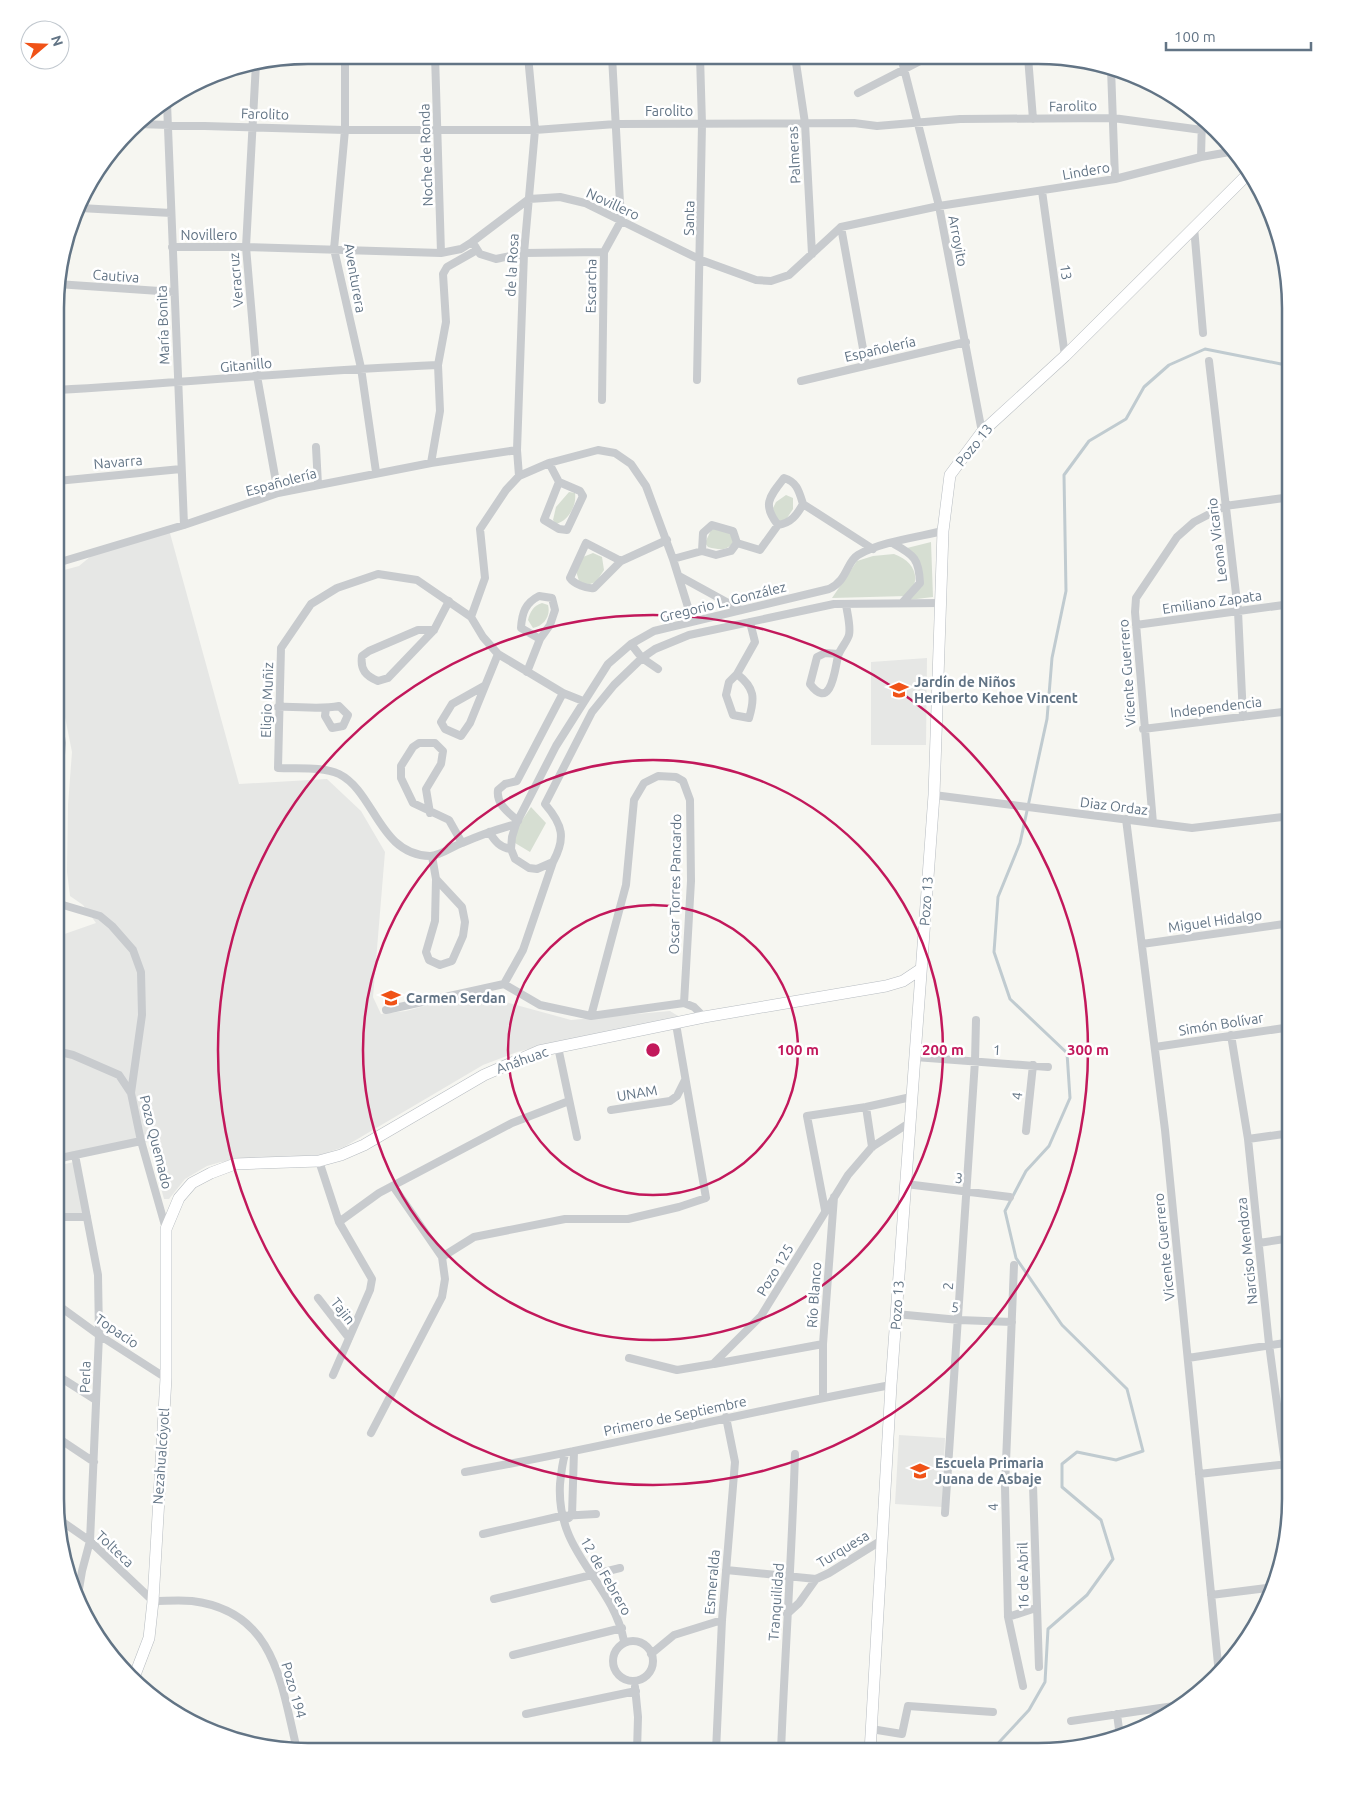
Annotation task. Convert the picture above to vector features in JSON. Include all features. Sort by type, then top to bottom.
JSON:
[{"type":"main road","name":"Pozo 13","points":[[870,1743],[891,1385],[934,795],[943,531],[950,475],[982,432],[1065,356],[1245,178]]},
{"type":"main road","name":"Anáhuac","points":[[166,1229],[179,1198],[192,1183],[211,1173],[235,1164],[319,1161],[341,1155],[364,1144],[507,1063],[539,1051],[704,1017],[886,986],[903,981],[921,968]]},
{"type":"main road","name":"Nezahualcóyotl","points":[[136,1673],[149,1638],[153,1601],[158,1480],[166,1378],[166,1229]]},
{"type":"street","name":"Aventurera","points":[[345,64],[345,130],[334,249],[361,368],[376,472]]},
{"type":"street","name":"Noche de Ronda","points":[[435,64],[441,253]]},
{"type":"street","name":"de la Rosa","points":[[519,476],[517,450],[524,253],[535,130],[529,64]]},
{"type":"street","points":[[612,64],[621,221]]},
{"type":"street","name":"Santa","points":[[697,380],[701,260],[702,124],[700,64]]},
{"type":"street","name":"Palmeras","points":[[796,64],[805,123],[812,254]]},
{"type":"street","name":"Arroyito","points":[[903,64],[939,206],[982,432]]},
{"type":"street","points":[[858,93],[913,64]]},
{"type":"street","points":[[1029,64],[1033,119]]},
{"type":"street","name":"Veracruz","points":[[256,69],[246,247],[257,376],[278,493]]},
{"type":"street","points":[[1111,75],[1115,179]]},
{"type":"street","name":"María Bonita","points":[[167,108],[184,526]]},
{"type":"street","name":"Farolito","points":[[147,124],[345,130],[535,130],[616,124],[854,123],[877,126],[918,122],[1113,118],[1202,130]]},
{"type":"street","points":[[1201,157],[1202,127]]},
{"type":"street","name":"Lindero","points":[[939,206],[1115,179],[1201,157],[1227,152]]},
{"type":"street","name":"13","points":[[1042,191],[1065,356]]},
{"type":"street","name":"Novillero","points":[[172,247],[246,247],[441,253],[460,248],[472,242],[529,198],[560,197],[585,203],[701,260],[756,280],[771,281],[789,275],[841,227]]},
{"type":"street","points":[[866,365],[841,227],[939,206]]},
{"type":"street","points":[[85,208],[171,213]]},
{"type":"street","name":"Escarcha","points":[[602,400],[604,252],[621,221]]},
{"type":"street","points":[[1194,227],[1204,333]]},
{"type":"street","points":[[472,242],[480,254],[496,259],[524,253],[604,252]]},
{"type":"street","points":[[431,463],[440,411],[438,364],[446,322],[443,274],[447,267],[477,250]]},
{"type":"street","name":"Cautiva","points":[[65,285],[174,292]]},
{"type":"street","name":"Españolería","points":[[801,381],[966,342]]},
{"type":"street","name":"Leona Vicario","points":[[1209,361],[1238,611],[1243,717]]},
{"type":"street","name":"Gitanillo","points":[[64,390],[178,384],[361,368],[438,364]]},
{"type":"street","points":[[316,447],[318,485]]},
{"type":"street","name":"Españolería","points":[[64,561],[184,526],[278,493],[376,472],[517,450]]},
{"type":"street","points":[[470,617],[485,578],[480,528],[506,490],[519,476],[549,463],[598,450],[615,453],[631,464],[646,486],[674,560],[692,620]]},
{"type":"street","points":[[549,463],[559,482],[580,491],[583,496],[567,530],[559,529],[544,520],[559,482]]},
{"type":"street","name":"Navarra","points":[[64,480],[181,469]]},
{"type":"street","points":[[778,525],[769,513],[768,502],[784,478],[792,480],[799,489],[803,504],[873,549]]},
{"type":"street","name":"Vicente Guerrero","points":[[1152,824],[1136,626],[1136,598],[1178,537],[1194,522],[1225,506],[1282,497]]},
{"type":"street","points":[[737,543],[760,550],[778,525],[786,524],[797,515],[803,504]]},
{"type":"street","points":[[702,551],[703,533],[712,526],[733,531],[737,543]]},
{"type":"street","points":[[834,604],[829,589],[839,584],[856,556],[873,549],[943,531]]},
{"type":"street","points":[[621,561],[586,543],[570,578],[572,581],[590,589],[594,588],[621,561],[667,540]]},
{"type":"street","points":[[674,560],[702,551],[716,555],[731,551],[737,543]]},
{"type":"street","points":[[894,544],[912,553],[919,568],[920,583],[903,602]]},
{"type":"street","name":"Eligio Muñiz","points":[[432,856],[410,854],[400,846],[351,783],[339,774],[320,770],[278,768],[278,707],[281,648],[311,604],[337,588],[378,574],[417,580],[470,617],[483,637],[498,654],[563,693],[583,701]]},
{"type":"street","points":[[679,576],[741,610]]},
{"type":"street","name":"Gregorio L. González","points":[[511,849],[517,822],[531,799],[556,746],[608,664],[631,644],[654,631],[692,620],[829,589]]},
{"type":"street","points":[[527,672],[540,639],[550,624],[554,610],[552,598],[539,596],[529,601],[522,614],[521,628],[540,639]]},
{"type":"street","points":[[434,630],[418,630],[369,651],[362,656],[361,665],[368,676],[378,681],[388,678],[434,630],[449,601]]},
{"type":"street","name":"Gregorio L. González","points":[[545,804],[592,712],[614,685],[642,658],[674,640],[834,604],[940,603]]},
{"type":"street","points":[[838,654],[825,653],[817,657],[810,684],[814,689],[822,692],[829,690],[833,685],[838,654],[849,636],[846,604]]},
{"type":"street","name":"Emiliano Zapata","points":[[1136,626],[1282,605]]},
{"type":"street","points":[[737,674],[749,683],[754,702],[749,718],[733,715],[726,695],[728,682],[737,674],[755,642],[750,622]]},
{"type":"street","points":[[631,644],[642,658],[658,668]]},
{"type":"street","points":[[484,686],[452,704],[442,722],[445,729],[461,736],[470,723],[498,654]]},
{"type":"street","points":[[436,879],[462,907],[465,922],[463,936],[452,961],[440,964],[429,960],[426,952],[435,921],[436,879],[432,856],[517,822],[497,797],[498,790],[517,781],[563,693]]},
{"type":"street","points":[[278,707],[303,706],[326,708]]},
{"type":"street","name":"Independencia","points":[[1144,729],[1282,712]]},
{"type":"street","points":[[430,813],[426,789],[441,764],[442,751],[435,744],[419,743],[413,747],[401,766],[401,778],[413,803],[430,813],[449,820],[462,843]]},
{"type":"street","name":"Oscar Torres Pancardo","points":[[591,1016],[626,885],[634,800],[644,783],[658,776],[676,776],[683,781],[690,800],[691,881],[684,1003]]},
{"type":"street","name":"Diaz Ordaz","points":[[934,795],[1192,828],[1282,817]]},
{"type":"street","points":[[504,984],[523,950],[553,862],[562,842],[556,816],[545,804],[531,799]]},
{"type":"street","name":"Vicente Guerrero","points":[[1126,819],[1155,1047],[1218,1664]]},
{"type":"street","points":[[490,832],[496,843],[505,849],[511,849],[515,859],[529,868],[537,869],[553,862]]},
{"type":"street","name":"Pozo Quemado","points":[[64,905],[100,916],[112,926],[133,950],[141,972],[142,1015],[131,1093],[141,1141],[166,1229]]},
{"type":"street","name":"Miguel Hidalgo","points":[[1142,944],[1282,924]]},
{"type":"street","points":[[386,1010],[504,984],[540,1006],[591,1016],[684,1003],[694,1007],[704,1017]]},
{"type":"street","name":"2","points":[[945,1513],[975,1062],[976,1020]]},
{"type":"street","points":[[442,1257],[474,1236],[565,1219],[628,1219],[679,1207],[706,1198],[676,1024]]},
{"type":"street","name":"Simón Bolívar","points":[[1155,1047],[1282,1027]]},
{"type":"street","name":"Narciso Mendoza","points":[[1231,1035],[1248,1139],[1268,1344],[1282,1428]]},
{"type":"street","points":[[558,1047],[576,1137]]},
{"type":"street","points":[[64,1053],[73,1055],[119,1076],[131,1093]]},
{"type":"street","name":"1","points":[[915,1057],[1033,1065],[1048,1068]]},
{"type":"street","name":"4","points":[[1026,1131],[1033,1065]]},
{"type":"street","name":"UNAM","points":[[611,1110],[670,1101],[676,1096],[685,1080]]},
{"type":"street","points":[[825,1210],[807,1116],[866,1107],[911,1097]]},
{"type":"street","points":[[339,1222],[365,1202],[512,1122],[569,1101]]},
{"type":"street","points":[[866,1107],[872,1147]]},
{"type":"street","name":"Pozo 125","points":[[713,1364],[762,1316],[834,1194],[872,1147],[909,1123]]},
{"type":"street","points":[[1248,1139],[1282,1134]]},
{"type":"street","points":[[64,1157],[141,1141]]},
{"type":"street","name":"Perla","points":[[75,1155],[98,1275],[99,1335],[90,1541],[80,1586]]},
{"type":"street","points":[[319,1161],[339,1222],[372,1279],[370,1290],[333,1375]]},
{"type":"street","name":"3","points":[[906,1184],[1010,1197]]},
{"type":"street","points":[[371,1434],[442,1296],[446,1278],[442,1257],[393,1186]]},
{"type":"street","name":"Río Blanco","points":[[824,1397],[823,1344],[834,1194]]},
{"type":"street","points":[[64,1217],[87,1217]]},
{"type":"street","points":[[1259,1243],[1282,1239]]},
{"type":"street","name":"4","points":[[1014,1265],[1005,1487],[1008,1617],[1023,1686]]},
{"type":"street","name":"Tajin","points":[[318,1298],[349,1338]]},
{"type":"street","name":"Topacio","points":[[64,1310],[99,1335],[166,1378]]},
{"type":"street","name":"5","points":[[896,1314],[958,1320],[1012,1322]]},
{"type":"street","points":[[1188,1358],[1282,1343]]},
{"type":"street","points":[[629,1358],[677,1370],[823,1344]]},
{"type":"street","points":[[64,1380],[96,1400]]},
{"type":"street","name":"Primero de Septiembre","points":[[465,1472],[565,1454],[726,1417],[891,1385]]},
{"type":"street","name":"Esmeralda","points":[[716,1743],[722,1620],[735,1462],[726,1417]]},
{"type":"street","points":[[64,1442],[94,1462]]},
{"type":"street","points":[[572,1515],[574,1451]]},
{"type":"street","name":"12 de Febrero","points":[[565,1454],[562,1464],[560,1494],[563,1520],[573,1548],[613,1607],[622,1628],[624,1640]]},
{"type":"street","name":"Tranquilidad","points":[[781,1743],[787,1614],[791,1577],[795,1454]]},
{"type":"street","points":[[1199,1474],[1282,1465]]},
{"type":"street","name":"16 de Abril","points":[[1033,1485],[1039,1666]]},
{"type":"street","points":[[483,1534],[563,1520],[572,1515],[596,1514]]},
{"type":"street","name":"Tolteca","points":[[65,1525],[90,1541],[153,1601]]},
{"type":"street","name":"Turquesa","points":[[726,1570],[816,1579],[830,1573],[882,1540]]},
{"type":"street","points":[[494,1599],[620,1568]]},
{"type":"street","points":[[787,1614],[799,1603],[816,1579]]},
{"type":"street","points":[[1211,1595],[1266,1588]]},
{"type":"street","name":"Pozo 194","points":[[153,1601],[191,1601],[216,1606],[235,1614],[256,1630],[279,1673],[295,1743]]},
{"type":"street","points":[[1008,1617],[1036,1608]]},
{"type":"street","points":[[651,1654],[674,1635],[722,1620]]},
{"type":"street","points":[[513,1655],[622,1628]]},
{"type":"street","points":[[624,1640],[639,1641],[646,1646],[651,1654],[653,1663],[650,1672],[643,1679],[634,1682],[625,1680],[618,1674],[614,1665],[617,1647],[624,1640]]},
{"type":"street","points":[[634,1682],[636,1691],[637,1743]]},
{"type":"street","points":[[526,1714],[636,1691]]},
{"type":"street","points":[[871,1729],[902,1734],[908,1706],[993,1712]]},
{"type":"street","points":[[1071,1721],[1166,1707]]},
{"type":"street","points":[[1118,1714],[1119,1729]]},
{"type":"shaded area","points":[[569,492],[575,493],[573,508],[564,520],[556,524],[553,520],[556,507]]},
{"type":"shaded area","points":[[786,495],[793,498],[793,509],[785,521],[776,523],[773,508],[776,502]]},
{"type":"shaded area","points":[[168,526],[239,784],[327,779],[361,811],[385,852],[373,997],[381,1014],[406,1011],[473,993],[571,1020],[670,1011],[683,1019],[556,1042],[517,1052],[483,1065],[344,1147],[317,1156],[221,1162],[207,1166],[185,1179],[169,1199],[164,1199],[148,1142],[64,1157],[64,934],[96,923],[83,905],[70,896],[67,872],[68,805],[72,752],[64,712],[64,570],[79,566],[102,547]]},
{"type":"shaded area","points":[[720,527],[733,535],[735,540],[729,547],[723,549],[708,547],[705,543],[711,530]]},
{"type":"shaded area","points":[[931,542],[933,597],[908,600],[918,588],[920,582],[917,569],[907,548]]},
{"type":"shaded area","points":[[593,553],[602,557],[604,570],[596,582],[587,585],[579,581],[576,571],[583,557]]},
{"type":"shaded area","points":[[894,554],[907,561],[914,571],[915,583],[907,596],[832,598],[857,561],[873,556]]},
{"type":"shaded area","points":[[542,603],[548,605],[549,609],[546,620],[533,628],[528,620],[530,614],[534,608]]},
{"type":"shaded area","name":"Jardín de Niños Heriberto Kehoe Vincent","points":[[927,658],[926,745],[871,745],[871,662]]},
{"type":"shaded area","points":[[531,807],[546,823],[530,852],[515,843],[513,834]]},
{"type":"shaded area","points":[[74,1162],[83,1215],[64,1215],[64,1164]]},
{"type":"shaded area","name":"Escuela Primaria Juana de Asbaje","points":[[899,1435],[945,1438],[942,1507],[895,1504]]},
{"type":"waterway","points":[[998,1743],[1029,1710],[1045,1682],[1048,1629],[1087,1595],[1113,1559],[1101,1520],[1062,1487],[1062,1464],[1077,1452],[1116,1460],[1143,1451],[1127,1389],[1062,1325],[1016,1258],[1005,1211],[1026,1171],[1049,1146],[1070,1098],[1067,1053],[1010,999],[994,952],[998,897],[1020,843],[1047,719],[1052,658],[1066,591],[1064,475],[1089,441],[1126,419],[1144,387],[1169,365],[1205,349],[1282,364]]},
{"type":"place","name":"Jardín de Niños Heriberto Kehoe Vincent","points":[[899,690]]},
{"type":"place","name":"Carmen Serdan","points":[[391,998]]},
{"type":"place","name":"Escuela Primaria Juana de Asbaje","points":[[920,1471]]}]
